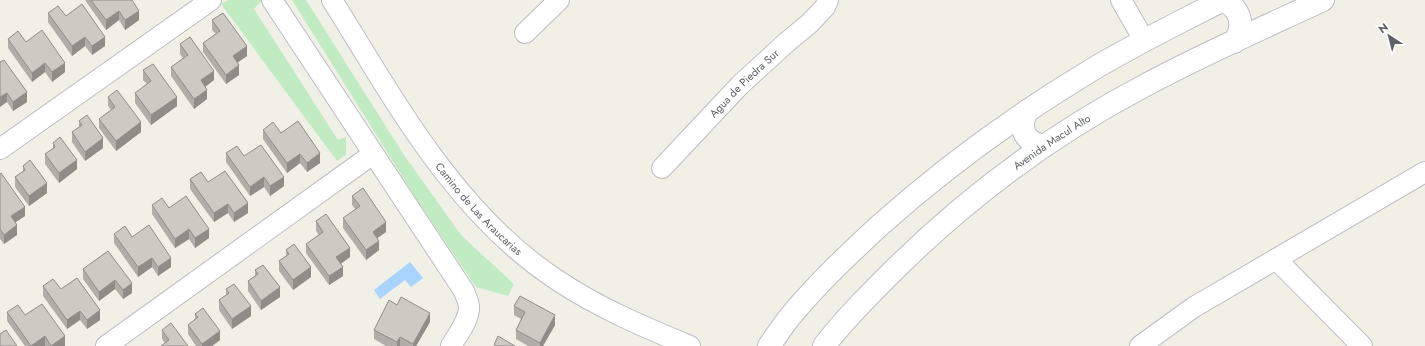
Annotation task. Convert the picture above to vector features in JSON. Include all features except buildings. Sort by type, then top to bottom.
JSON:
[{"type":"street","points":[[0,149],[211,0]]},
{"type":"street","points":[[272,0],[372,154],[464,291],[469,306],[469,312],[451,346]]},
{"type":"street","name":"Camino de Las Araucarias","points":[[332,0],[393,97],[435,160],[469,202],[488,222],[556,280],[582,296],[614,313],[690,346]]},
{"type":"street","points":[[525,33],[560,0]]},
{"type":"street","name":"Agua de Piedra Sur","points":[[662,168],[740,85],[810,23],[825,7],[828,0]]},
{"type":"street","points":[[1121,0],[1144,40]]},
{"type":"street","points":[[770,346],[793,312],[876,229],[943,172],[1027,110],[1090,70],[1144,40],[1223,0],[1235,8],[1241,22],[1238,36],[1234,42]]},
{"type":"street","name":"Avenida Macul Alto","points":[[824,346],[868,296],[946,221],[997,180],[1044,146],[1092,115],[1142,87],[1323,0]]},
{"type":"street","points":[[1027,110],[1023,126],[1025,134],[1036,144],[1044,146]]},
{"type":"street","points":[[106,346],[372,154]]},
{"type":"street","points":[[1140,346],[1194,307],[1425,172]]},
{"type":"street","points":[[1276,259],[1362,346]]},
{"type":"green space","points":[[229,0],[262,0],[254,9],[338,140],[346,137],[346,155],[337,161],[221,4]]},
{"type":"green space","points":[[292,0],[306,0],[404,155],[461,235],[514,284],[508,296],[476,287],[419,203]]},
{"type":"water","points":[[410,262],[423,278],[411,287],[405,280],[380,299],[374,290]]}]
